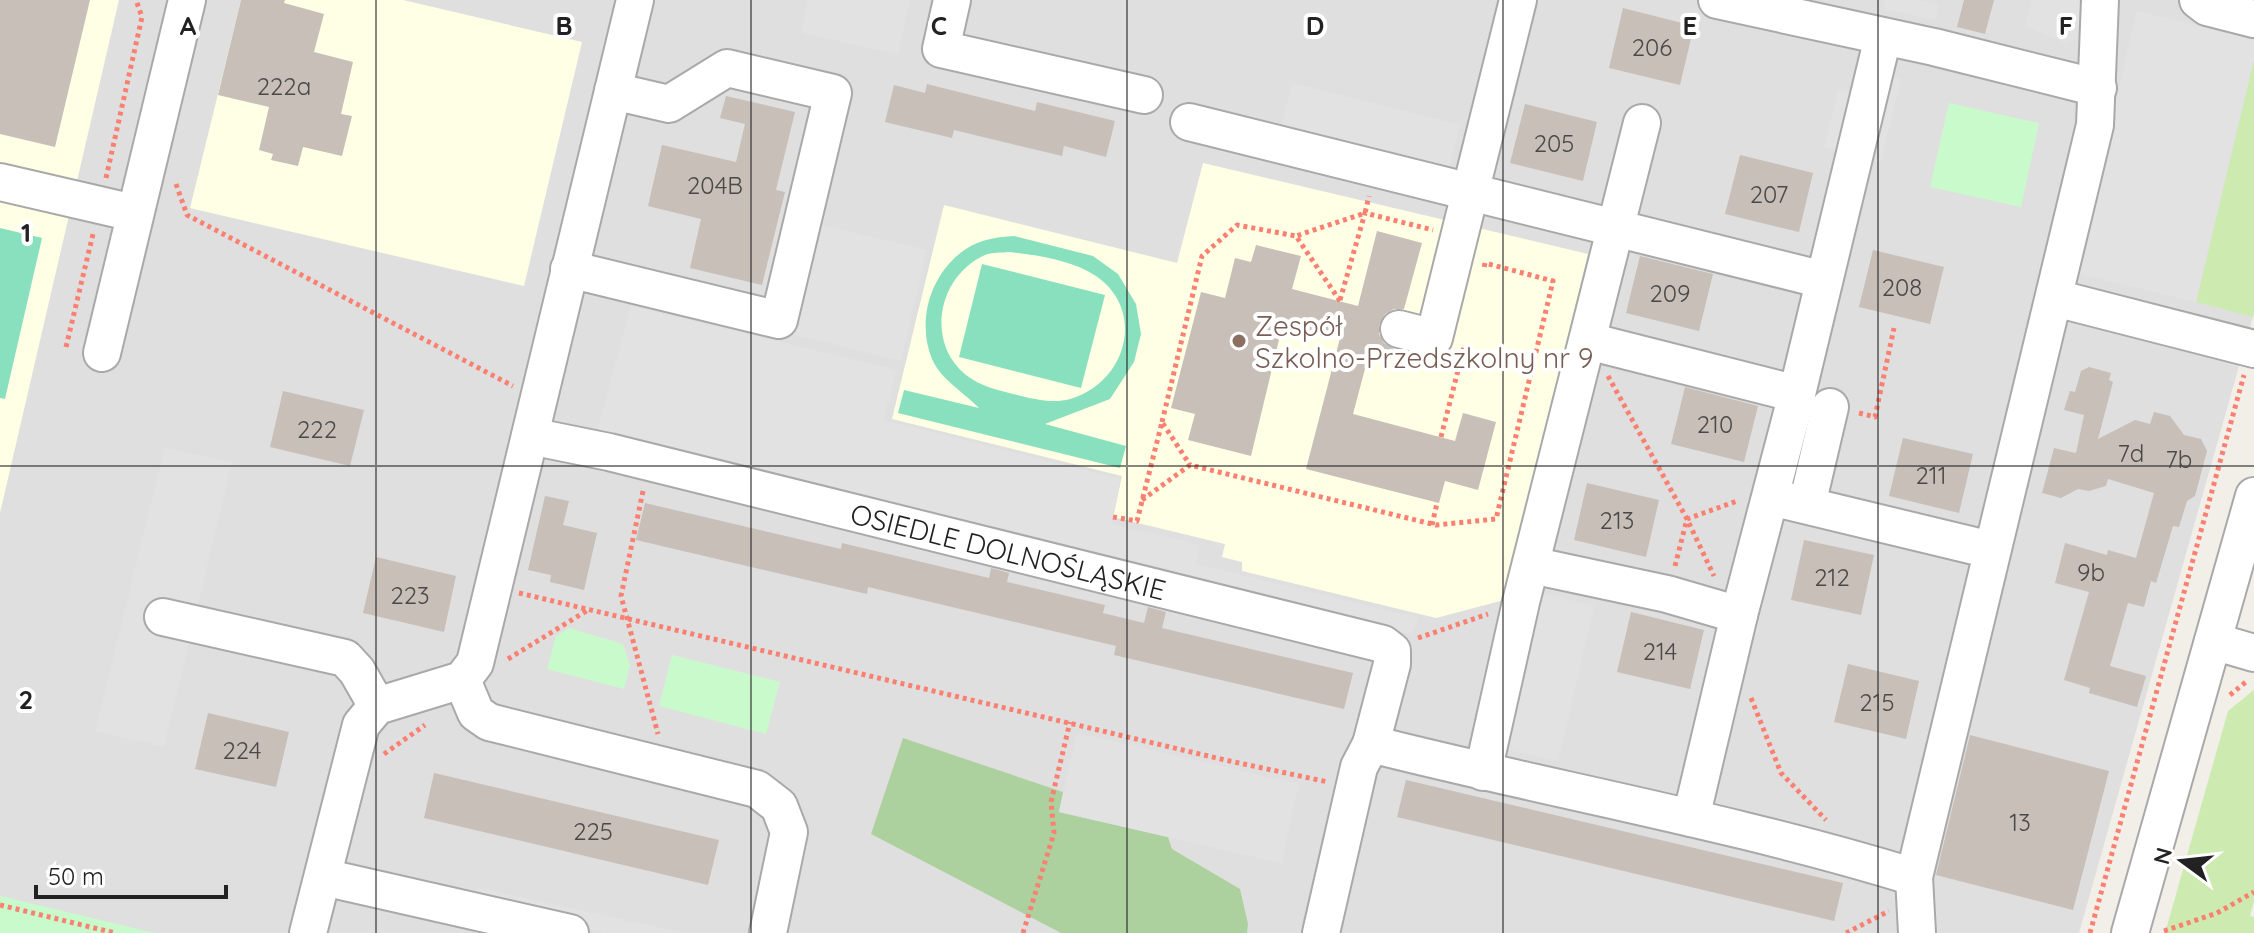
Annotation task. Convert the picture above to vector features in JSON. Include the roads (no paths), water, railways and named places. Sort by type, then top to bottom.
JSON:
[{"type":"street","points":[[102,353],[187,0]]},
{"type":"street","points":[[308,933],[361,725],[377,706],[462,680],[475,663],[635,0]]},
{"type":"street","points":[[952,0],[941,49],[1144,95]]},
{"type":"street","points":[[1399,329],[1434,338],[1518,0]]},
{"type":"street","points":[[1717,0],[2098,88]]},
{"type":"street","points":[[1324,932],[1359,767],[1371,744],[1691,818],[1911,905],[1991,550],[2095,125],[2100,0]]},
{"type":"street","points":[[2198,0],[2207,7],[2254,19]]},
{"type":"street","points":[[1807,505],[1824,280],[1883,37]]},
{"type":"street","points":[[569,269],[779,320],[833,93],[727,68],[669,104],[613,91]]},
{"type":"street","points":[[1189,122],[1824,280]]},
{"type":"street","points":[[1483,772],[1521,602],[1642,123]]},
{"type":"street","points":[[0,182],[134,213]]},
{"type":"street","points":[[2055,298],[2250,357]]},
{"type":"street","points":[[1588,341],[1814,400]]},
{"type":"street","points":[[1691,818],[1735,614],[1771,497],[1814,400]]},
{"type":"street","name":"OSIEDLE DOLNOŚLĄSKIE","points":[[530,436],[1140,582],[1383,644],[1392,651],[1392,664],[1371,744]]},
{"type":"street","points":[[2147,932],[2213,641],[2254,496]]},
{"type":"street","points":[[1771,497],[1991,550]]},
{"type":"street","points":[[1531,565],[1667,594],[1735,614]]},
{"type":"street","points":[[163,617],[345,658],[357,671],[377,706]]},
{"type":"street","points":[[2213,641],[2254,653]]},
{"type":"street","points":[[462,680],[476,713],[489,722],[757,789],[779,806],[789,832],[768,933]]},
{"type":"street","points":[[323,877],[570,933]]},
{"type":"place","name":"Zespół Szkolno-Przedszkolny nr 9","points":[[1239,341]]}]
